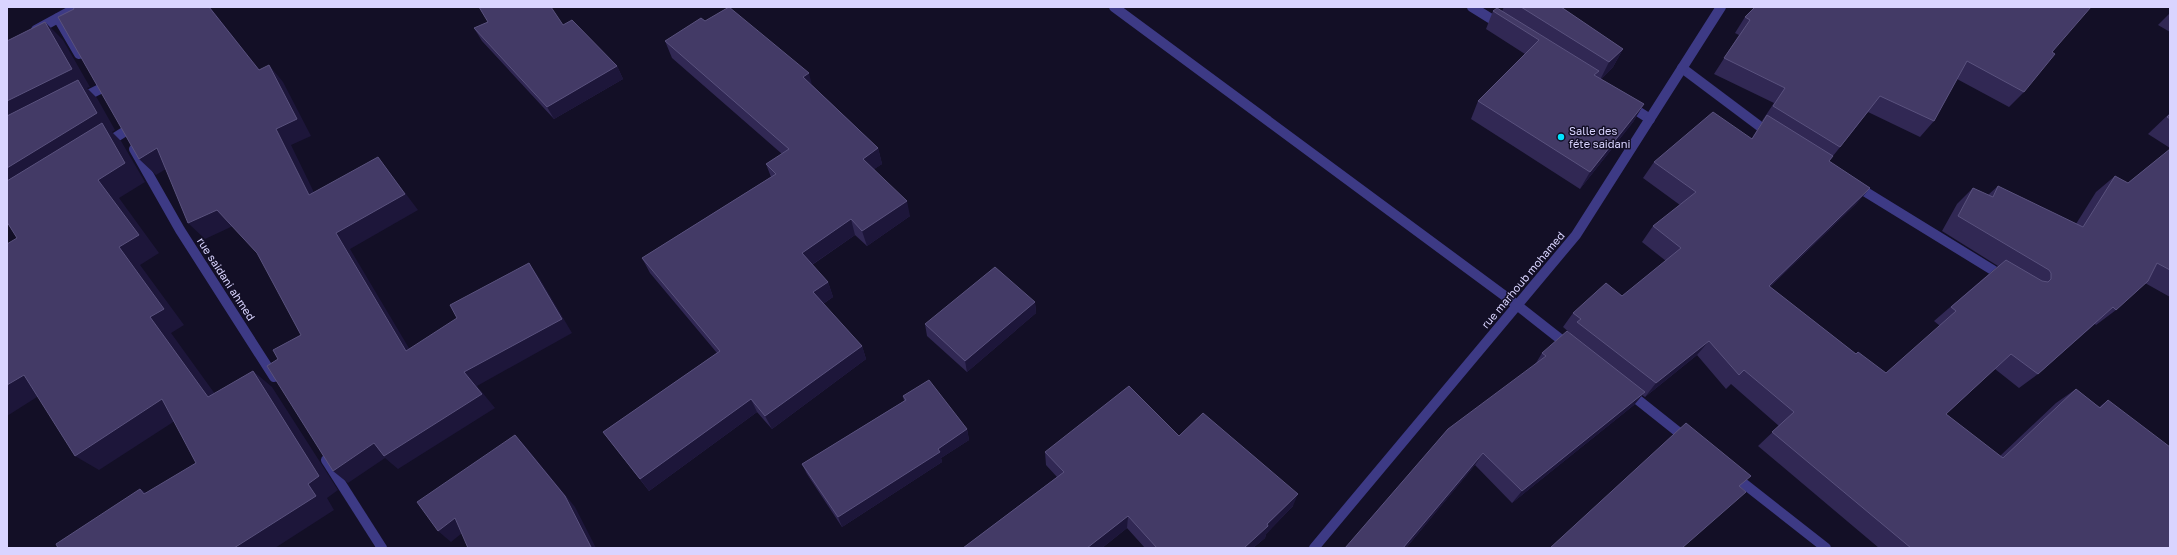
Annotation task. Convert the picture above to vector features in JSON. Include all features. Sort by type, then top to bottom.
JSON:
[{"type":"street","points":[[26,36],[78,7]]},
{"type":"street","points":[[1114,7],[1517,305],[1579,354]]},
{"type":"street","points":[[1472,7],[1512,32]]},
{"type":"street","name":"rue marhoub mohamed","points":[[1314,548],[1576,235],[1721,7]]},
{"type":"street","points":[[58,18],[85,63]]},
{"type":"street","points":[[1682,68],[1776,137]]},
{"type":"street","points":[[73,102],[98,86],[107,101]]},
{"type":"street","points":[[1617,98],[1650,119]]},
{"type":"street","name":"rue saidani ahmed","points":[[98,148],[122,129],[180,230],[282,389]]},
{"type":"street","points":[[1850,183],[2014,283]]},
{"type":"street","points":[[1616,383],[1696,446]]},
{"type":"street","points":[[319,449],[382,548]]},
{"type":"street","points":[[1727,470],[1826,548]]},
{"type":"building","points":[[73,7],[209,7],[259,70],[269,65],[297,119],[276,129],[309,195],[378,157],[405,194],[336,233],[406,351],[457,318],[450,305],[529,263],[562,319],[464,372],[482,394],[384,456],[374,443],[333,471],[267,366],[278,359],[273,350],[301,335],[257,253],[217,210],[188,223],[157,148],[139,159],[58,17],[74,9]]},
{"type":"building","points":[[479,7],[551,7],[563,25],[572,20],[617,66],[547,107],[474,28],[488,22]]},
{"type":"building","points":[[729,7],[809,73],[803,77],[878,148],[863,159],[907,201],[862,231],[851,219],[802,253],[828,282],[813,292],[862,346],[765,416],[751,399],[640,479],[603,432],[720,351],[642,258],[776,174],[766,164],[789,149],[665,41],[701,18],[705,21]]},
{"type":"building","points":[[1521,7],[1561,7],[1623,49],[1609,62]]},
{"type":"building","points":[[1755,7],[2091,7],[2052,52],[2055,54],[2024,92],[1967,61],[1934,121],[1880,96],[1840,147],[1773,106],[1785,88],[1724,58],[1750,20],[1745,17]]},
{"type":"building","name":"Salle des féte saidani","points":[[1497,8],[1599,71],[1594,75],[1644,104],[1590,172],[1478,101],[1539,40],[1493,11]]},
{"type":"building","points":[[45,22],[72,69],[7,101],[7,41]]},
{"type":"building","points":[[78,80],[97,113],[7,168],[7,116]]},
{"type":"building","points":[[1713,112],[1752,139],[1767,115],[1833,156],[1829,161],[1870,188],[1769,286],[1856,354],[1858,352],[1886,373],[1956,311],[1951,307],[2006,260],[2042,281],[2048,282],[2051,279],[2051,273],[2049,270],[1958,216],[1973,188],[1993,197],[1998,186],[2083,227],[2115,176],[2128,183],[2170,149],[2170,270],[2157,263],[2148,281],[2116,310],[2113,307],[2038,374],[2011,354],[1946,414],[2003,458],[2076,389],[2100,408],[2108,400],[2170,447],[2170,548],[1911,548],[1772,432],[1794,412],[1744,370],[1739,375],[1709,341],[1656,383],[1577,322],[1581,319],[1573,313],[1606,283],[1622,296],[1681,248],[1653,226],[1696,192],[1654,162]]},
{"type":"building","points":[[102,123],[125,163],[98,180],[139,235],[119,247],[164,309],[150,317],[208,397],[253,371],[319,476],[308,484],[316,496],[234,548],[58,548],[56,544],[140,489],[144,494],[196,463],[162,399],[75,456],[24,375],[7,385],[7,244],[17,238],[7,222],[7,181]]},
{"type":"building","points":[[995,267],[1035,302],[965,361],[925,324]]},
{"type":"building","points":[[1567,331],[1645,392],[1522,491],[1483,453],[1403,548],[1345,548],[1448,429],[1546,356],[1542,353]]},
{"type":"building","points":[[929,380],[967,429],[938,449],[940,452],[838,517],[802,464],[906,400],[903,396]]},
{"type":"building","points":[[1129,386],[1179,436],[1203,413],[1298,494],[1267,524],[1268,526],[1244,548],[1157,548],[1128,516],[1087,548],[963,548],[1064,472],[1045,452]]},
{"type":"building","points":[[1686,423],[1751,476],[1739,486],[1746,492],[1682,548],[1550,548]]},
{"type":"building","points":[[515,435],[565,496],[591,547],[468,548],[455,518],[438,531],[417,502]]},
{"type":"place","name":"Salle des féte saidani","points":[[1561,137]]}]
